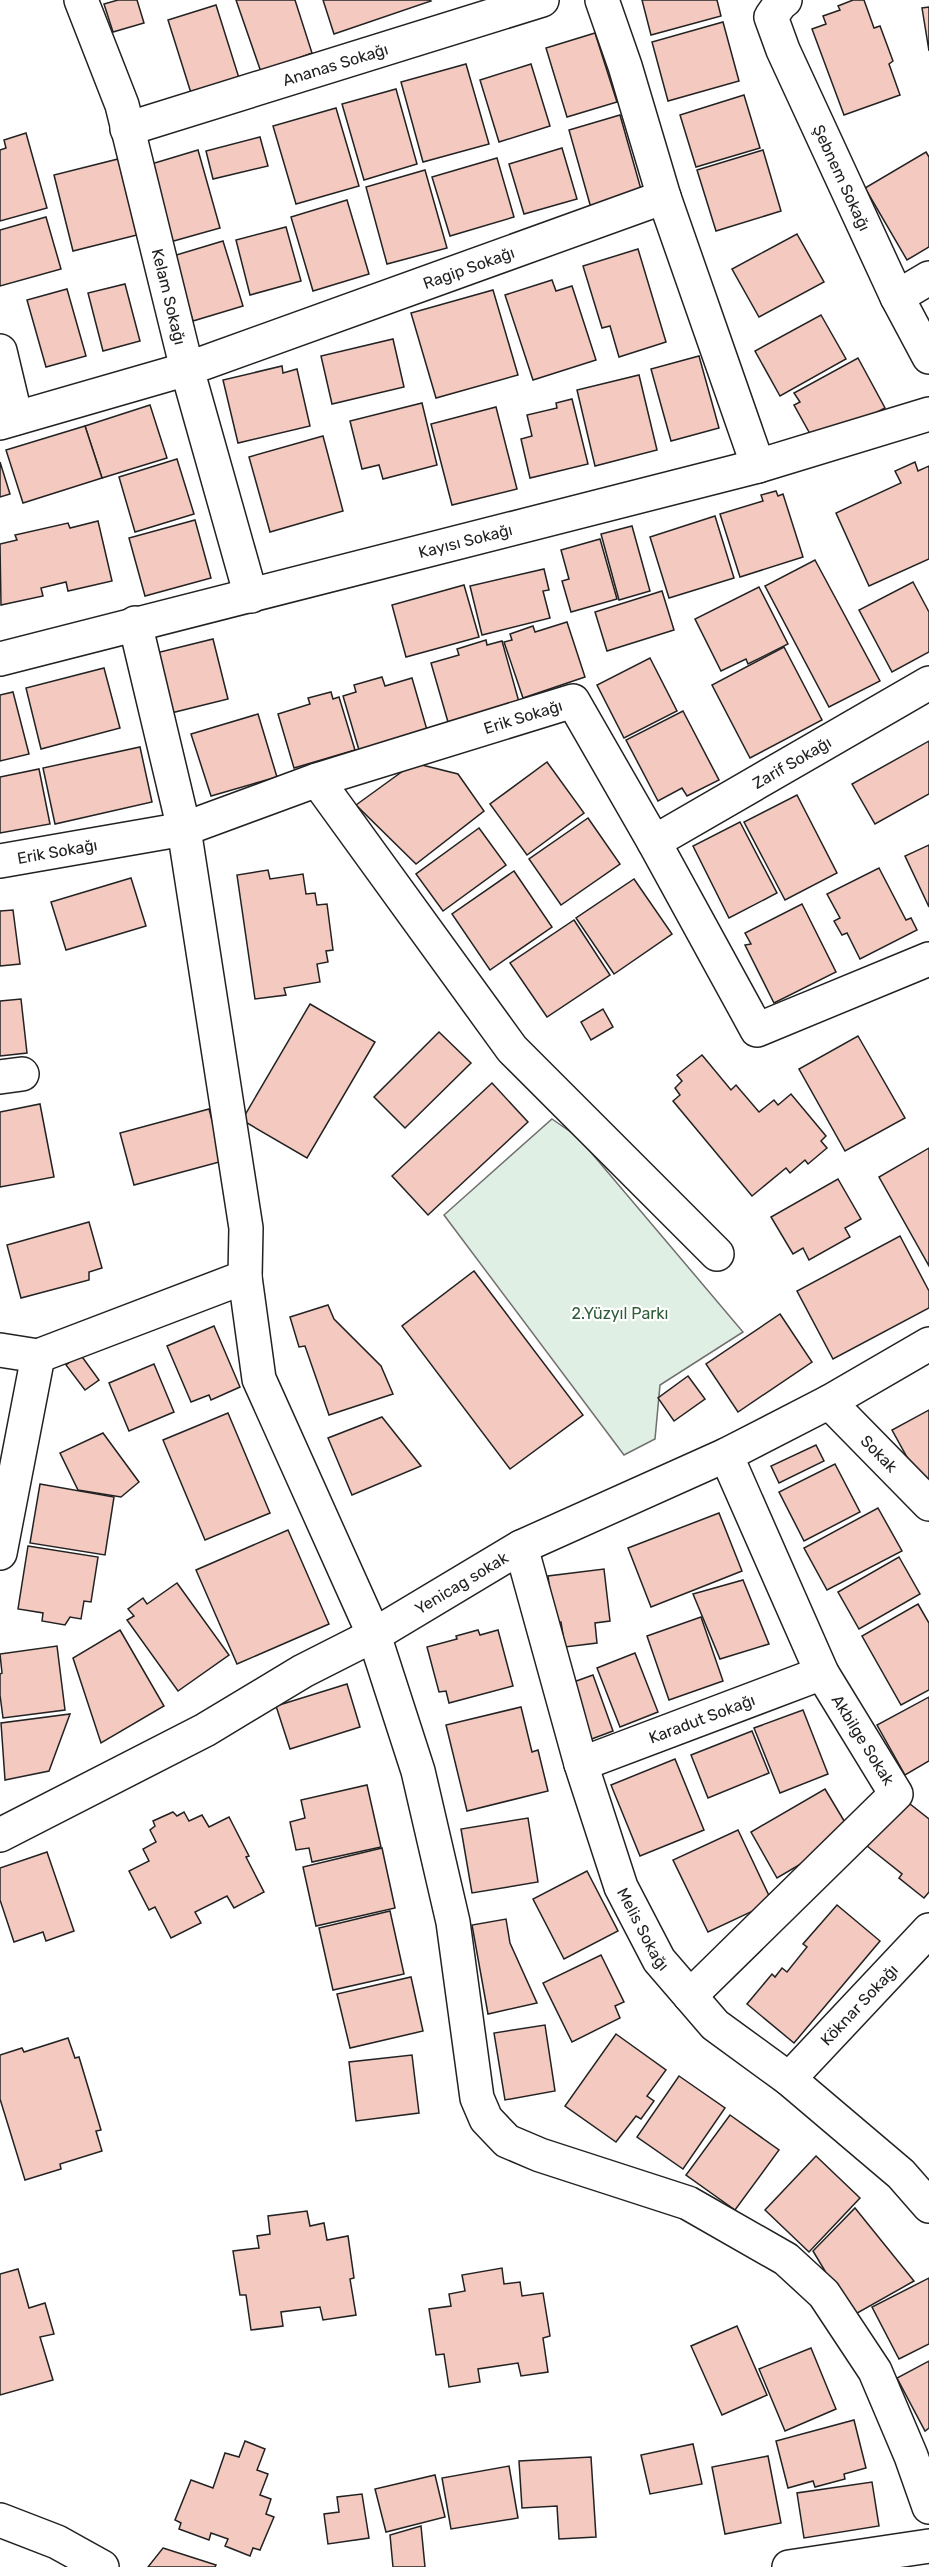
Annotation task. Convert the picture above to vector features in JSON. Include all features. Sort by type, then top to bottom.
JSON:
[{"type":"street","name":"Kelam Sokağı","points":[[81,0],[122,105],[187,369],[251,596]]},
{"type":"street","name":"Ananas Sokağı","points":[[127,129],[542,0]]},
{"type":"street","points":[[602,0],[625,66],[664,198],[758,466]]},
{"type":"street","name":"Şebnem Sokağı","points":[[785,0],[771,17],[839,174],[897,297],[929,357]]},
{"type":"street","name":"Ragip Sokağı","points":[[8,420],[187,369],[664,198]]},
{"type":"street","points":[[897,297],[929,278]]},
{"type":"street","points":[[0,351],[8,420]]},
{"type":"street","name":"Kayısı Sokağı","points":[[0,659],[758,466],[929,414]]},
{"type":"street","points":[[135,623],[184,829],[246,1228],[245,1277],[259,1379],[374,1635],[418,1771],[453,1922],[477,2098],[486,2119],[507,2141],[540,2155],[688,2203],[786,2259],[824,2294],[875,2371],[911,2456],[929,2507]]},
{"type":"street","name":"Zarif Sokağı","points":[[654,842],[929,683]]},
{"type":"street","name":"Erik Sokağı","points":[[0,861],[184,829],[317,780],[573,701],[654,842],[757,1030],[929,959]]},
{"type":"street","points":[[317,780],[512,1050],[717,1254]]},
{"type":"street","points":[[0,1350],[38,1356],[245,1277]]},
{"type":"street","name":"Yenicag sokak","points":[[0,1835],[205,1730],[303,1671],[374,1635],[521,1547],[726,1455],[829,1402],[929,1344]]},
{"type":"street","points":[[0,1553],[38,1356]]},
{"type":"street","name":"Sokak","points":[[829,1402],[929,1503]]},
{"type":"street","name":"Akbilge Sokak","points":[[690,1996],[896,1794],[822,1673],[726,1455]]},
{"type":"street","name":"Melis Sokağı","points":[[521,1547],[581,1764],[621,1887],[659,1960],[715,2025],[789,2079],[902,2174],[929,2206]]},
{"type":"street","name":"Karadut Sokağı","points":[[581,1764],[822,1673]]},
{"type":"street","name":"Köknar Sokağı","points":[[789,2079],[929,1930]]},
{"type":"street","points":[[0,2520],[57,2542],[102,2567]]},
{"type":"street","points":[[789,2567],[929,2546]]},
{"type":"green space","name":"2.Yüzyıl Parkı","points":[[552,1119],[578,1137],[743,1332],[660,1385],[655,1439],[624,1455],[444,1215]]},
{"type":"building","points":[[118,0],[137,0],[144,23],[113,32],[104,4]]},
{"type":"building","points":[[236,0],[295,0],[312,53],[261,72]]},
{"type":"building","points":[[323,0],[430,0],[431,1],[334,34]]},
{"type":"building","points":[[642,0],[717,0],[721,16],[651,35]]},
{"type":"building","points":[[853,0],[864,0],[874,28],[880,26],[893,61],[889,64],[900,95],[844,115],[812,29],[826,24],[823,16],[840,10],[838,6]]},
{"type":"building","points":[[216,5],[239,78],[191,93],[168,20]]},
{"type":"building","points":[[929,7],[929,51],[922,8]]},
{"type":"building","points":[[723,22],[739,81],[668,101],[652,42]]},
{"type":"building","points":[[595,33],[617,102],[567,117],[546,48]]},
{"type":"building","points":[[466,64],[489,144],[423,162],[401,82]]},
{"type":"building","points":[[531,64],[550,126],[499,142],[480,80]]},
{"type":"building","points":[[396,89],[417,164],[364,180],[342,104]]},
{"type":"building","points":[[744,95],[760,148],[696,167],[680,115]]},
{"type":"building","points":[[336,108],[359,186],[296,204],[273,126]]},
{"type":"building","points":[[620,115],[642,193],[591,208],[569,130]]},
{"type":"building","points":[[26,133],[47,208],[0,221],[0,150],[6,148],[4,140]]},
{"type":"building","points":[[260,137],[268,166],[213,179],[206,151]]},
{"type":"building","points":[[562,148],[577,199],[524,214],[509,164]]},
{"type":"building","points":[[198,150],[220,228],[170,242],[148,165]]},
{"type":"building","points":[[763,150],[781,211],[716,231],[697,170]]},
{"type":"building","points":[[926,152],[929,157],[929,247],[907,260],[865,188]]},
{"type":"building","points":[[497,158],[514,217],[450,236],[432,177]]},
{"type":"building","points":[[118,159],[137,235],[73,251],[54,175]]},
{"type":"building","points":[[425,170],[447,248],[387,264],[366,187]]},
{"type":"building","points":[[347,200],[369,274],[313,291],[291,217]]},
{"type":"building","points":[[46,217],[61,269],[0,286],[0,230]]},
{"type":"building","points":[[286,227],[301,281],[250,295],[236,240]]},
{"type":"building","points":[[797,234],[824,282],[759,317],[732,269]]},
{"type":"building","points":[[223,241],[243,306],[193,321],[173,256]]},
{"type":"building","points":[[638,249],[666,342],[619,357],[610,326],[602,328],[583,266]]},
{"type":"building","points":[[552,280],[556,291],[572,286],[596,360],[533,380],[505,295]]},
{"type":"building","points":[[125,284],[140,341],[103,351],[88,293]]},
{"type":"building","points":[[67,289],[86,356],[46,367],[27,300]]},
{"type":"building","points":[[493,290],[518,375],[436,398],[411,313]]},
{"type":"building","points":[[821,315],[846,359],[780,396],[755,351]]},
{"type":"building","points":[[393,339],[404,387],[332,404],[321,356]]},
{"type":"building","points":[[699,356],[719,428],[671,441],[651,369]]},
{"type":"building","points":[[858,358],[885,408],[821,441],[814,441],[794,405],[800,402],[794,393]]},
{"type":"building","points":[[282,366],[283,373],[297,369],[310,426],[238,443],[223,380]]},
{"type":"building","points":[[639,375],[657,450],[595,466],[577,390]]},
{"type":"building","points":[[572,399],[588,464],[530,478],[521,439],[532,436],[527,415],[557,408],[556,403]]},
{"type":"building","points":[[422,403],[437,465],[383,479],[379,465],[362,469],[350,421]]},
{"type":"building","points":[[150,405],[167,458],[102,478],[85,426]]},
{"type":"building","points":[[496,407],[517,489],[452,505],[431,424]]},
{"type":"building","points":[[85,426],[102,478],[23,503],[6,450]]},
{"type":"building","points":[[323,436],[343,511],[270,532],[249,457]]},
{"type":"building","points":[[177,459],[194,514],[135,532],[119,477]]},
{"type":"building","points":[[0,462],[10,494],[0,497]]},
{"type":"building","points":[[915,462],[918,471],[929,466],[929,559],[869,586],[836,513],[901,483],[895,471]]},
{"type":"building","points":[[776,491],[778,496],[783,494],[803,557],[740,577],[720,514],[763,501],[761,495]]},
{"type":"building","points":[[715,516],[734,578],[669,598],[650,537]]},
{"type":"building","points":[[195,520],[211,578],[145,596],[129,538]]},
{"type":"building","points":[[98,521],[112,581],[68,591],[66,582],[41,588],[43,596],[1,605],[0,544],[17,540],[15,535],[68,523],[70,528]]},
{"type":"building","points":[[632,526],[650,591],[619,600],[601,534]]},
{"type":"building","points":[[600,539],[617,599],[571,612],[562,581],[569,579],[561,550]]},
{"type":"building","points":[[815,560],[880,681],[829,707],[765,586]]},
{"type":"building","points":[[544,569],[549,590],[543,591],[550,618],[482,635],[470,586]]},
{"type":"building","points":[[913,582],[929,612],[929,652],[892,672],[859,610]]},
{"type":"building","points":[[464,585],[479,637],[406,657],[392,605]]},
{"type":"building","points":[[759,587],[788,644],[748,664],[746,659],[721,671],[695,619]]},
{"type":"building","points":[[662,591],[674,630],[607,651],[595,612]]},
{"type":"building","points":[[567,622],[585,677],[523,698],[504,642],[512,640],[510,634],[533,626],[535,632]]},
{"type":"building","points":[[213,639],[228,699],[167,714],[152,654]]},
{"type":"building","points":[[486,640],[487,645],[502,641],[519,702],[448,722],[431,663],[459,655],[457,649]]},
{"type":"building","points":[[784,647],[822,720],[750,758],[712,685]]},
{"type":"building","points":[[650,658],[677,711],[624,738],[597,685]]},
{"type":"building","points":[[104,668],[120,728],[41,749],[26,688]]},
{"type":"building","points":[[382,677],[385,686],[412,678],[427,730],[359,750],[343,696],[356,692],[354,685]]},
{"type":"building","points":[[13,692],[29,754],[0,761],[0,695]]},
{"type":"building","points":[[331,692],[333,699],[339,697],[355,750],[294,768],[278,714],[310,704],[308,698]]},
{"type":"building","points":[[683,711],[719,780],[687,796],[682,788],[658,801],[626,740]]},
{"type":"building","points":[[258,714],[277,777],[211,796],[191,734]]},
{"type":"building","points":[[929,741],[929,794],[875,824],[852,784]]},
{"type":"building","points":[[140,747],[152,802],[55,824],[43,768]]},
{"type":"building","points":[[547,762],[584,813],[527,855],[490,804]]},
{"type":"building","points":[[414,763],[458,774],[484,811],[416,864],[356,805]]},
{"type":"building","points":[[39,769],[50,824],[0,833],[0,777]]},
{"type":"building","points":[[797,795],[837,873],[785,900],[744,822]]},
{"type":"building","points":[[588,818],[620,864],[561,905],[529,859]]},
{"type":"building","points":[[740,822],[777,893],[729,918],[693,846]]},
{"type":"building","points":[[479,828],[506,865],[443,911],[416,874]]},
{"type":"building","points":[[929,845],[929,907],[905,856]]},
{"type":"building","points":[[879,868],[906,920],[911,918],[917,930],[860,959],[847,933],[842,935],[834,921],[840,918],[827,894]]},
{"type":"building","points":[[268,870],[270,879],[303,874],[306,894],[315,893],[317,905],[327,904],[333,950],[326,951],[328,962],[317,964],[320,982],[284,988],[286,995],[255,999],[237,875]]},
{"type":"building","points":[[514,871],[552,927],[490,970],[452,914]]},
{"type":"building","points":[[131,878],[146,926],[66,950],[51,902]]},
{"type":"building","points":[[634,879],[672,934],[614,974],[576,918]]},
{"type":"building","points":[[802,904],[836,972],[774,1003],[745,945],[751,944],[745,933]]},
{"type":"building","points":[[13,910],[20,964],[0,966],[0,911]]},
{"type":"building","points":[[574,920],[610,975],[547,1017],[510,963]]},
{"type":"building","points":[[21,999],[27,1053],[0,1056],[0,1001]]},
{"type":"building","points":[[310,1004],[375,1042],[307,1158],[242,1120]]},
{"type":"building","points":[[603,1009],[613,1027],[591,1040],[581,1022]]},
{"type":"building","points":[[439,1032],[471,1063],[405,1128],[374,1097]]},
{"type":"building","points":[[858,1036],[905,1118],[845,1151],[799,1069]]},
{"type":"building","points":[[702,1055],[731,1090],[736,1085],[759,1112],[774,1100],[778,1105],[791,1094],[826,1136],[821,1141],[827,1148],[808,1164],[805,1160],[790,1173],[786,1168],[752,1196],[673,1101],[680,1095],[675,1088],[682,1081],[677,1075]]},
{"type":"building","points":[[492,1083],[528,1122],[428,1215],[392,1176]]},
{"type":"building","points":[[40,1104],[54,1177],[0,1187],[0,1112]]},
{"type":"building","points":[[209,1109],[223,1161],[134,1185],[120,1133]]},
{"type":"building","points":[[929,1148],[929,1266],[879,1177]]},
{"type":"building","points":[[838,1179],[861,1219],[845,1228],[850,1237],[809,1260],[803,1248],[793,1254],[771,1217]]},
{"type":"building","points":[[89,1222],[102,1268],[89,1272],[89,1280],[21,1298],[7,1245]]},
{"type":"building","points":[[900,1236],[929,1291],[929,1308],[833,1359],[797,1291]]},
{"type":"building","points":[[474,1271],[583,1415],[510,1469],[402,1326]]},
{"type":"building","points":[[328,1305],[334,1319],[381,1366],[393,1394],[329,1415],[305,1346],[299,1347],[290,1317]]},
{"type":"building","points":[[780,1314],[812,1362],[738,1412],[706,1364]]},
{"type":"building","points":[[214,1326],[240,1387],[211,1400],[209,1395],[191,1402],[167,1346]]},
{"type":"building","points":[[80,1354],[99,1380],[85,1390],[66,1365]]},
{"type":"building","points":[[154,1364],[174,1412],[129,1431],[109,1383]]},
{"type":"building","points":[[688,1376],[705,1399],[674,1421],[658,1398]]},
{"type":"building","points":[[929,1410],[929,1483],[923,1486],[892,1430]]},
{"type":"building","points":[[228,1413],[270,1513],[205,1540],[163,1440]]},
{"type":"building","points":[[382,1417],[421,1466],[352,1495],[328,1438]]},
{"type":"building","points":[[103,1433],[139,1482],[121,1497],[78,1490],[60,1453]]},
{"type":"building","points":[[816,1445],[824,1461],[779,1483],[771,1466]]},
{"type":"building","points":[[835,1464],[860,1512],[804,1541],[779,1492]]},
{"type":"building","points":[[40,1484],[114,1497],[105,1555],[30,1543]]},
{"type":"building","points":[[878,1508],[902,1551],[827,1590],[804,1548]]},
{"type":"building","points":[[719,1513],[742,1571],[651,1607],[628,1548]]},
{"type":"building","points":[[288,1530],[329,1624],[237,1664],[196,1570]]},
{"type":"building","points":[[28,1546],[98,1557],[91,1602],[84,1601],[81,1619],[70,1617],[65,1625],[42,1621],[43,1613],[18,1609]]},
{"type":"building","points":[[899,1557],[920,1594],[859,1629],[838,1592]]},
{"type":"building","points":[[604,1569],[610,1621],[595,1623],[597,1643],[565,1647],[561,1622],[554,1623],[548,1576]]},
{"type":"building","points":[[743,1580],[769,1644],[720,1659],[693,1594]]},
{"type":"building","points":[[177,1583],[229,1655],[178,1691],[127,1620],[134,1616],[128,1609],[143,1598],[147,1604]]},
{"type":"building","points":[[918,1604],[929,1623],[929,1690],[901,1705],[862,1636]]},
{"type":"building","points":[[701,1617],[723,1681],[669,1700],[647,1636]]},
{"type":"building","points":[[120,1630],[164,1706],[101,1743],[73,1658]]},
{"type":"building","points":[[478,1630],[480,1635],[498,1630],[513,1686],[449,1703],[446,1691],[439,1692],[427,1647],[457,1639],[456,1636]]},
{"type":"building","points":[[57,1646],[65,1710],[3,1718],[0,1695],[0,1674],[2,1673],[0,1654]]},
{"type":"building","points":[[635,1653],[658,1712],[620,1727],[597,1668]]},
{"type":"building","points":[[593,1675],[613,1731],[589,1740],[568,1684]]},
{"type":"building","points":[[347,1684],[360,1727],[290,1749],[276,1706]]},
{"type":"building","points":[[929,1697],[929,1761],[905,1775],[877,1725]]},
{"type":"building","points":[[521,1707],[532,1752],[538,1750],[548,1791],[467,1811],[446,1725]]},
{"type":"building","points":[[803,1710],[828,1774],[780,1793],[754,1728]]},
{"type":"building","points":[[70,1714],[49,1771],[5,1780],[1,1723]]},
{"type":"building","points":[[752,1731],[769,1773],[708,1798],[691,1755]]},
{"type":"building","points":[[675,1759],[704,1830],[640,1856],[611,1785]]},
{"type":"building","points":[[367,1785],[381,1847],[312,1862],[309,1848],[296,1850],[290,1822],[305,1818],[301,1800]]},
{"type":"building","points":[[825,1789],[852,1834],[777,1878],[751,1832]]},
{"type":"building","points":[[905,1800],[929,1819],[929,1892],[924,1898],[899,1878],[902,1874],[867,1846]]},
{"type":"building","points":[[173,1812],[177,1816],[184,1812],[189,1821],[202,1815],[209,1827],[229,1817],[264,1892],[234,1908],[227,1896],[195,1912],[201,1923],[171,1938],[155,1907],[149,1910],[129,1871],[149,1861],[143,1849],[156,1842],[150,1830],[155,1826],[153,1821]]},
{"type":"building","points":[[528,1818],[538,1882],[472,1893],[461,1829]]},
{"type":"building","points":[[738,1830],[772,1902],[708,1932],[673,1860]]},
{"type":"building","points":[[382,1848],[395,1908],[316,1926],[303,1867]]},
{"type":"building","points":[[47,1852],[74,1931],[46,1941],[43,1932],[14,1942],[0,1900],[0,1868]]},
{"type":"building","points":[[587,1871],[618,1931],[564,1959],[533,1899]]},
{"type":"building","points":[[837,1905],[880,1941],[794,2043],[747,2004],[772,1974],[775,1977],[782,1968],[787,1972],[807,1947],[803,1944]]},
{"type":"building","points":[[390,1911],[404,1974],[333,1990],[319,1928]]},
{"type":"building","points":[[506,1919],[510,1943],[537,2003],[488,2014],[472,1925]]},
{"type":"building","points":[[601,1955],[624,2002],[615,2006],[620,2018],[572,2042],[543,1983]]},
{"type":"building","points":[[411,1977],[423,2031],[350,2048],[337,1994]]},
{"type":"building","points":[[545,2025],[555,2091],[505,2100],[494,2033]]},
{"type":"building","points":[[616,2034],[666,2070],[647,2096],[654,2101],[641,2119],[636,2116],[616,2142],[565,2106]]},
{"type":"building","points":[[68,2038],[75,2058],[79,2057],[101,2130],[96,2131],[102,2151],[60,2164],[61,2169],[25,2180],[0,2099],[0,2055],[22,2048],[24,2052]]},
{"type":"building","points":[[412,2055],[419,2113],[356,2121],[349,2062]]},
{"type":"building","points":[[679,2076],[725,2108],[683,2169],[637,2137]]},
{"type":"building","points":[[730,2115],[779,2150],[735,2210],[686,2175]]},
{"type":"building","points":[[816,2156],[860,2198],[809,2252],[765,2210]]},
{"type":"building","points":[[855,2208],[914,2281],[852,2316],[813,2251]]},
{"type":"building","points":[[307,2211],[310,2226],[324,2223],[327,2240],[348,2236],[354,2278],[350,2279],[356,2315],[323,2320],[320,2307],[281,2312],[283,2326],[251,2330],[246,2295],[240,2295],[233,2251],[259,2248],[257,2236],[270,2234],[268,2216]]},
{"type":"building","points":[[502,2268],[504,2284],[520,2282],[522,2296],[543,2293],[550,2336],[543,2338],[548,2372],[521,2376],[518,2363],[478,2369],[480,2382],[449,2387],[444,2354],[436,2355],[429,2309],[451,2306],[449,2294],[465,2291],[462,2275]]},
{"type":"building","points":[[18,2269],[29,2308],[45,2303],[54,2334],[40,2337],[53,2380],[0,2395],[0,2274]]},
{"type":"building","points":[[929,2278],[929,2344],[899,2359],[872,2307]]},
{"type":"building","points":[[737,2326],[767,2395],[722,2415],[691,2346]]},
{"type":"building","points":[[811,2348],[836,2409],[785,2431],[759,2369]]},
{"type":"building","points":[[929,2361],[929,2428],[925,2431],[897,2378]]},
{"type":"building","points":[[854,2420],[866,2468],[844,2474],[845,2479],[815,2487],[813,2481],[788,2488],[776,2441]]},
{"type":"building","points":[[245,2441],[265,2449],[257,2470],[268,2474],[260,2495],[271,2499],[266,2514],[274,2517],[260,2550],[253,2548],[250,2556],[225,2546],[228,2539],[211,2533],[209,2540],[179,2529],[181,2523],[175,2520],[191,2480],[213,2488],[225,2453],[239,2457]]},
{"type":"building","points":[[693,2444],[702,2484],[650,2494],[641,2455]]},
{"type":"building","points":[[768,2456],[781,2523],[725,2534],[712,2467]]},
{"type":"building","points":[[591,2457],[596,2537],[559,2539],[557,2506],[522,2508],[519,2461]]},
{"type":"building","points":[[509,2466],[518,2518],[451,2529],[442,2478]]},
{"type":"building","points":[[435,2475],[445,2517],[386,2532],[375,2489]]},
{"type":"building","points":[[872,2482],[879,2526],[804,2538],[797,2493]]},
{"type":"building","points":[[362,2494],[369,2538],[328,2544],[324,2514],[339,2512],[337,2497]]},
{"type":"building","points":[[421,2526],[425,2567],[393,2567],[390,2535]]},
{"type":"building","points":[[163,2548],[216,2565],[215,2567],[148,2567]]}]
